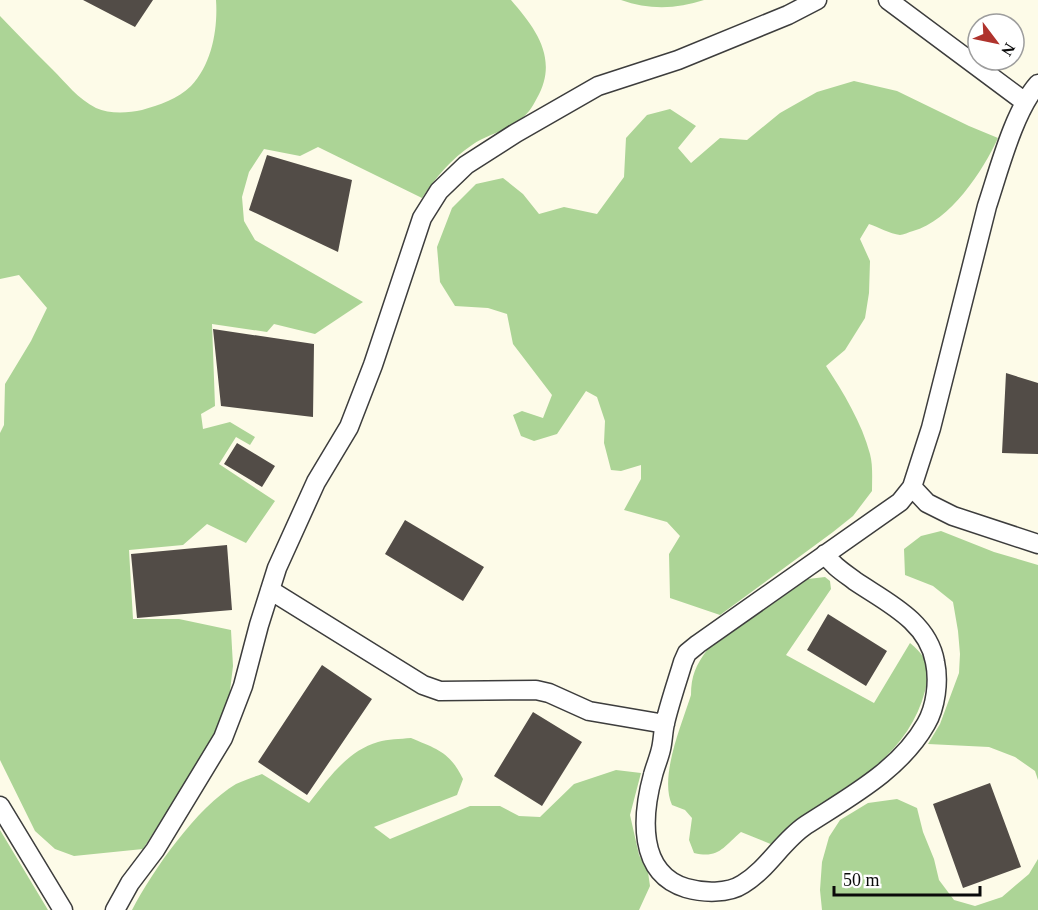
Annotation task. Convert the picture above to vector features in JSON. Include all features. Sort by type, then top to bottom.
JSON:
[{"type":"lane","points":[[115,910],[223,738],[243,686],[270,590],[297,522],[316,482],[349,427],[373,365],[422,218],[439,191],[466,165],[598,86],[678,60],[788,15],[818,0]]},
{"type":"lane","points":[[888,0],[1025,102]]},
{"type":"lane","points":[[825,554],[835,567],[911,619],[922,630],[935,662],[934,701],[927,722],[910,746],[873,780],[826,814],[805,826],[742,885],[724,891],[705,892],[686,888],[669,880],[657,868],[648,852],[645,834],[649,792],[661,752],[665,724],[687,653],[825,554],[900,502],[912,487],[931,428],[987,206],[1020,110],[1038,84]]},
{"type":"lane","points":[[912,487],[927,503],[953,516],[1038,544]]},
{"type":"lane","points":[[270,590],[423,685],[440,691],[536,690],[549,693],[590,711],[665,724]]},
{"type":"lane","points":[[0,806],[63,910]]},
{"type":"green space","points":[[216,0],[511,0],[529,22],[542,45],[546,70],[537,98],[526,114],[512,125],[464,150],[444,169],[422,198],[318,147],[300,156],[264,149],[249,172],[242,197],[244,221],[255,240],[363,302],[315,334],[274,324],[267,332],[212,324],[215,406],[201,414],[203,429],[230,422],[255,437],[250,445],[236,437],[219,464],[275,501],[246,543],[207,524],[183,545],[129,550],[133,619],[179,619],[231,630],[233,666],[229,699],[213,739],[143,849],[74,856],[55,849],[35,831],[0,760],[0,433],[4,425],[5,384],[31,341],[47,308],[19,275],[0,279],[0,16],[84,100],[101,110],[125,112],[142,110],[168,101],[191,86],[209,57],[215,34]]},
{"type":"green space","points":[[621,0],[704,0],[684,5],[652,7]]},
{"type":"green space","points":[[854,81],[897,91],[998,138],[984,165],[964,193],[940,217],[927,225],[900,235],[869,224],[860,239],[870,261],[869,293],[865,318],[845,350],[826,366],[851,408],[867,442],[872,463],[872,491],[853,516],[720,615],[670,598],[669,554],[680,536],[667,522],[624,510],[641,479],[641,465],[621,471],[611,470],[604,443],[605,421],[597,397],[586,391],[557,434],[534,441],[521,436],[513,415],[522,411],[543,418],[552,395],[513,344],[507,314],[488,308],[455,306],[440,282],[437,247],[452,208],[476,184],[503,178],[523,194],[539,214],[564,207],[597,214],[624,177],[626,138],[647,115],[670,109],[696,126],[678,148],[691,163],[720,138],[747,140],[780,113],[817,92]]},
{"type":"green space","points":[[941,531],[994,552],[1038,565],[1038,780],[1035,771],[1015,757],[989,747],[928,744],[940,724],[959,673],[958,631],[953,602],[933,586],[905,575],[904,549],[921,536]]},
{"type":"green space","points":[[825,577],[830,581],[831,589],[786,655],[874,703],[910,643],[921,654],[928,670],[925,691],[916,716],[902,738],[885,758],[833,796],[773,845],[741,832],[715,853],[694,853],[689,840],[692,818],[685,810],[672,805],[668,780],[673,750],[691,695],[693,676],[697,666],[707,650],[808,579]]},
{"type":"green space","points":[[411,738],[442,752],[453,763],[463,779],[457,795],[374,827],[390,839],[470,806],[500,806],[519,816],[540,817],[574,784],[616,770],[641,773],[630,815],[639,855],[648,872],[650,886],[639,910],[132,910],[164,859],[191,823],[221,794],[236,784],[262,774],[309,803],[339,767],[357,752],[382,741]]},
{"type":"green space","points":[[897,799],[917,808],[939,880],[954,900],[975,906],[1002,897],[1029,874],[1038,859],[1038,910],[822,910],[820,890],[822,862],[829,837],[840,820],[868,803]]},
{"type":"green space","points":[[0,830],[48,910],[0,910]]},
{"type":"building","points":[[83,0],[153,0],[135,27]]},
{"type":"building","points":[[267,155],[352,180],[338,252],[249,210]]},
{"type":"building","points":[[213,329],[314,344],[313,417],[221,406]]},
{"type":"building","points":[[1006,373],[1038,383],[1038,454],[1002,453]]},
{"type":"building","points":[[237,443],[275,466],[262,487],[224,464]]},
{"type":"building","points":[[405,520],[484,567],[463,601],[385,554]]},
{"type":"building","points":[[227,545],[232,610],[137,618],[131,554]]},
{"type":"building","points":[[828,614],[887,651],[866,686],[807,650]]},
{"type":"building","points":[[322,665],[372,699],[307,795],[258,762]]},
{"type":"building","points":[[533,712],[582,742],[542,806],[494,776]]},
{"type":"building","points":[[990,783],[1021,867],[963,888],[933,804]]}]
